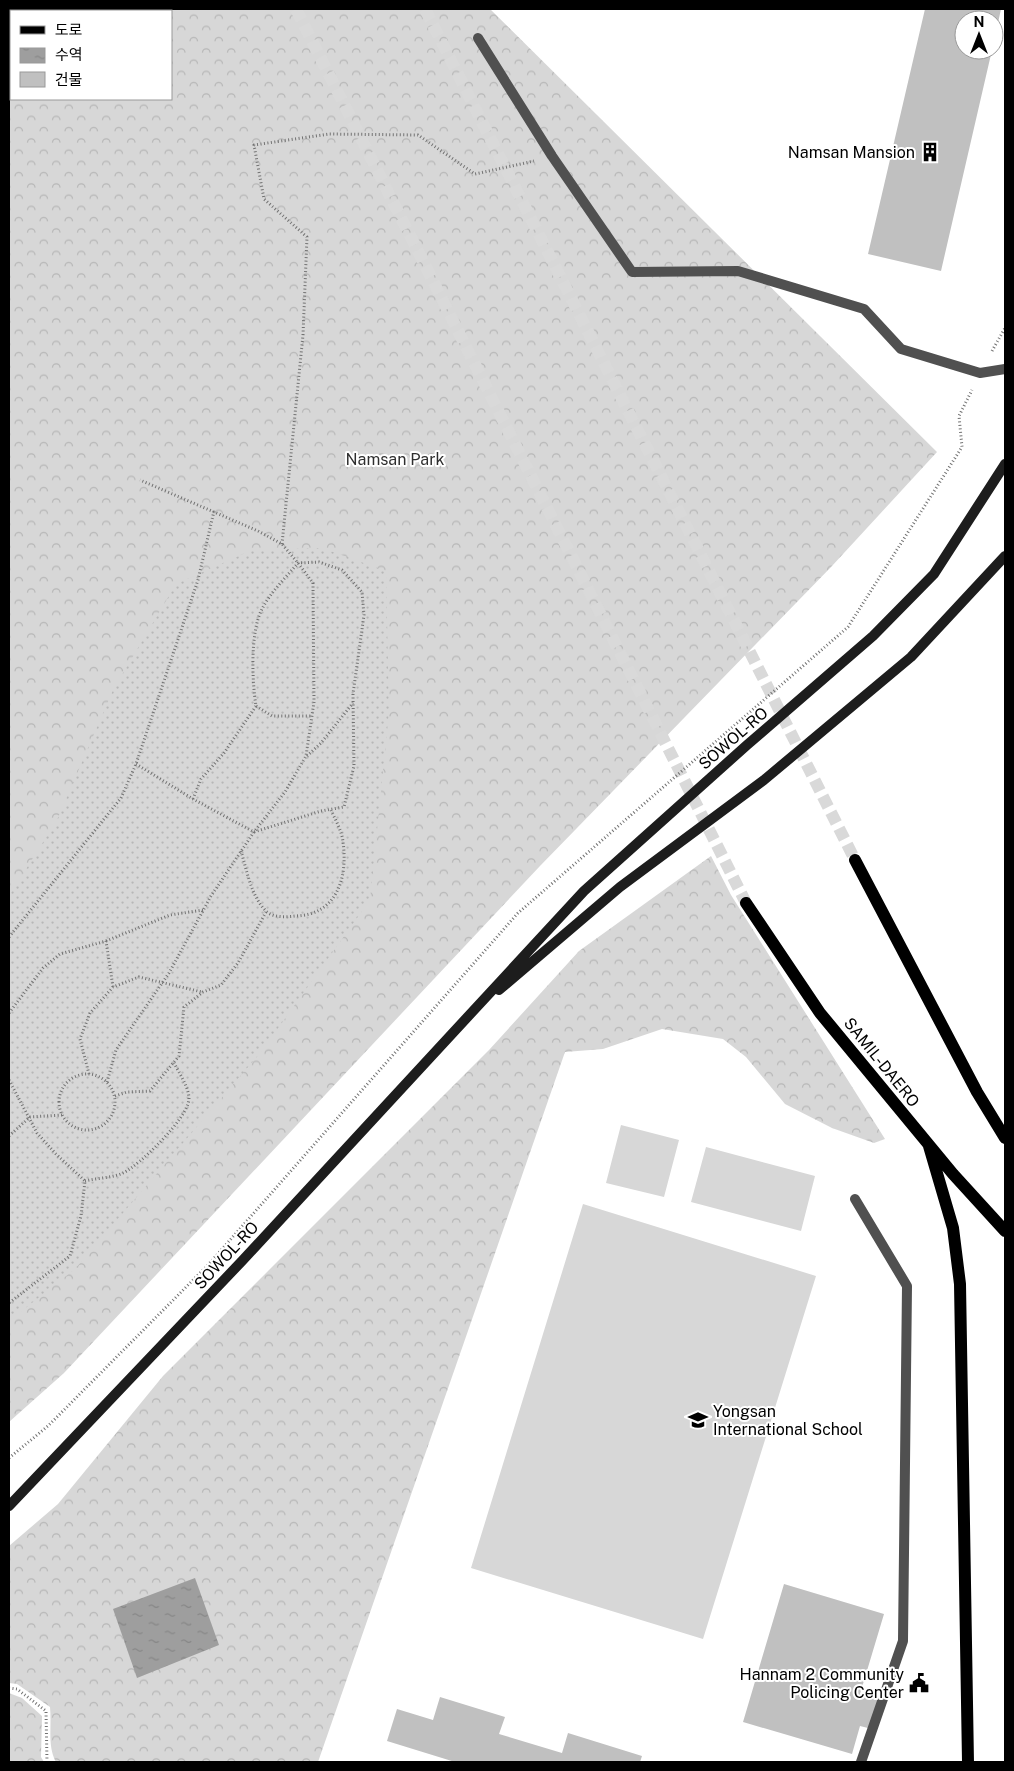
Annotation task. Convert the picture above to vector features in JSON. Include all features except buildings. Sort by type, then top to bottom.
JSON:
[{"type":"main road","name":"SOWOL-RO","points":[[9,1506],[242,1261],[584,891],[880,629],[934,574],[1005,464]]},
{"type":"main road","name":"SOWOL-RO","points":[[462,1021],[620,887],[764,780],[904,663],[976,590],[1005,556]]},
{"type":"main road","points":[[855,860],[977,1092],[1005,1138]]},
{"type":"main road","name":"SAMIL-DAERO","points":[[746,903],[820,1012],[952,1174],[1005,1231]]},
{"type":"main road","points":[[929,1146],[953,1228],[960,1284],[968,1762]]},
{"type":"street","points":[[478,38],[552,156],[632,272],[738,271],[864,308],[901,349],[980,373],[1005,370]]},
{"type":"street","points":[[855,1199],[907,1286],[903,1641],[861,1762]]},
{"type":"path","points":[[282,544],[303,335],[306,237],[264,198],[254,145],[329,134],[418,135],[475,174],[552,156]]},
{"type":"path","points":[[140,480],[282,544],[313,583],[312,716],[306,756]]},
{"type":"path","points":[[9,938],[121,798],[136,764],[198,580],[214,512]]},
{"type":"path","points":[[136,764],[193,799],[254,832],[344,807],[354,766],[353,703],[364,614],[362,592],[342,570],[319,562],[298,563],[261,610],[254,647],[253,684],[256,706],[224,753],[201,779],[193,799]]},
{"type":"path","points":[[107,1082],[116,1050],[162,982],[203,910],[241,851],[285,792],[306,756],[321,744],[353,703]]},
{"type":"path","points":[[256,706],[272,716],[312,716]]},
{"type":"path","points":[[241,851],[253,891],[266,912],[279,917],[310,916],[333,901],[344,873],[343,840],[331,810]]},
{"type":"path","points":[[9,1012],[43,968],[60,954],[106,941],[170,914],[203,910]]},
{"type":"path","points":[[115,1096],[127,1092],[150,1091],[174,1063],[179,1056],[184,1006],[203,992],[221,985],[238,963],[266,912]]},
{"type":"path","points":[[106,941],[113,987]]},
{"type":"path","points":[[89,1074],[80,1039],[90,1013],[113,987],[139,977],[203,992]]},
{"type":"path","points":[[85,1181],[122,1173],[147,1156],[174,1127],[189,1101],[188,1093],[174,1063]]},
{"type":"path","points":[[89,1074],[107,1082],[115,1096],[116,1106],[106,1124],[97,1129],[87,1131],[68,1124],[62,1115],[60,1096],[64,1087],[71,1080],[89,1074]]},
{"type":"path","points":[[9,1080],[37,1133],[85,1181]]},
{"type":"path","points":[[9,1136],[30,1118],[62,1115]]},
{"type":"path","points":[[9,1303],[70,1256],[81,1216],[85,1181]]},
{"type":"path","points":[[9,1688],[17,1689],[46,1711],[47,1762]]},
{"type":"green space","name":"Namsan Park","points":[[9,9],[490,9],[937,452],[832,566],[540,866],[64,1373],[9,1422]]},
{"type":"green space","points":[[322,548],[386,571],[389,712],[370,900],[261,1052],[75,1269],[9,1321],[9,896],[57,820],[113,690],[176,584],[252,550]]},
{"type":"green space","points":[[711,856],[731,895],[885,1139],[874,1143],[832,1128],[785,1104],[746,1057],[723,1039],[662,1029],[603,1049],[565,1052],[318,1762],[56,1762],[51,1742],[50,1707],[17,1684],[9,1683],[9,1546],[58,1504],[163,1376],[489,1050],[579,951]]},
{"type":"green space","points":[[621,1125],[679,1140],[664,1197],[606,1183]]},
{"type":"green space","points":[[706,1147],[815,1176],[801,1231],[691,1202]]},
{"type":"green space","points":[[583,1204],[816,1276],[703,1639],[471,1568]]},
{"type":"green space","points":[[9,1693],[22,1698],[42,1716],[41,1757],[44,1762],[9,1762]]},
{"type":"water","points":[[195,1578],[219,1645],[137,1678],[113,1609]]},
{"type":"tunnel","points":[[296,9],[746,903]]},
{"type":"tunnel","points":[[425,9],[855,860]]},
{"type":"place","name":"Namsan Mansion","points":[[930,152]]},
{"type":"place","name":"Yongsan International School","points":[[698,1420]]},
{"type":"place","name":"Hannam 2 Community Policing Center","points":[[919,1683]]}]
